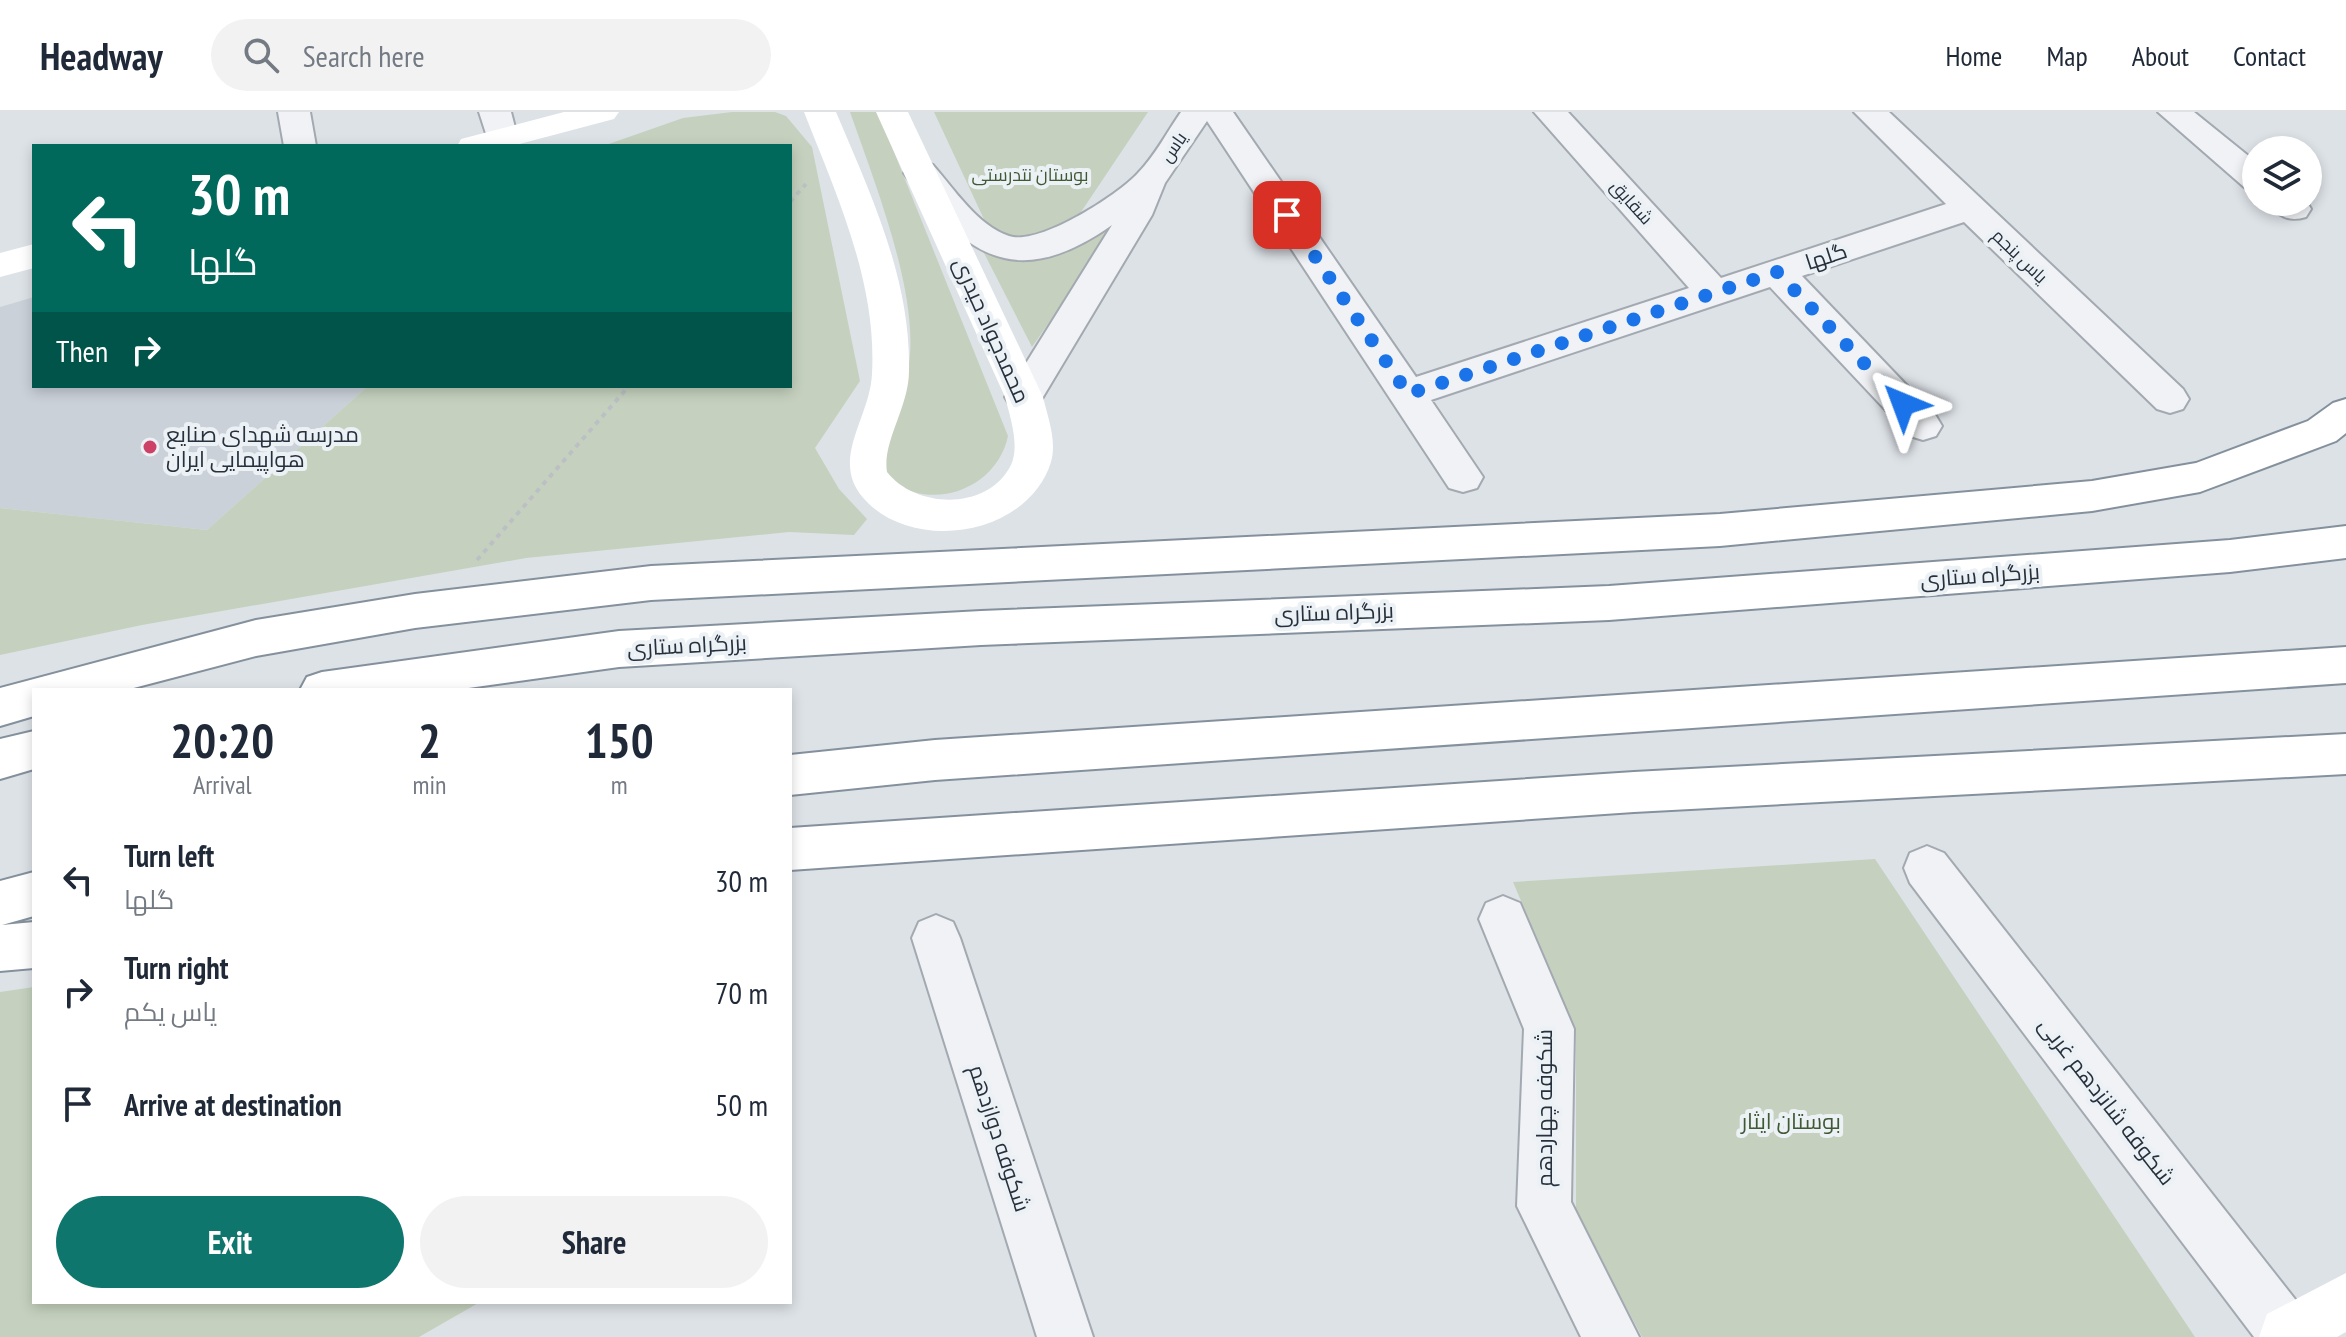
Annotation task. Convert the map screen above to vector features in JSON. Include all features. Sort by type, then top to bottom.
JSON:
[{"type":"main road","points":[[490,132],[603,112]]},
{"type":"main road","name":"محمدجواد حیدری","points":[[820,112],[865,225],[885,295],[891,356],[888,399],[874,436],[867,469],[877,489],[896,505],[921,514],[950,516],[979,510],[1004,498],[1023,480],[1034,459],[1035,437],[1024,397],[896,116]]},
{"type":"main road","points":[[0,265],[32,257]]},
{"type":"main road","points":[[64,688],[256,638],[434,609],[651,583],[1720,530],[2061,499],[2200,477],[2322,431],[2346,413]]},
{"type":"main road","name":"بزرگراه ستاری","points":[[336,688],[619,649],[981,628],[1609,603],[2230,556],[2346,542]]},
{"type":"main road","points":[[792,775],[935,760],[2346,665]]},
{"type":"main road","points":[[0,707],[32,698]]},
{"type":"main road","points":[[0,759],[32,751]]},
{"type":"main road","points":[[792,849],[1634,792],[2346,754]]},
{"type":"main road","points":[[0,903],[32,895]]},
{"type":"main road","points":[[0,948],[32,945]]},
{"type":"main road","points":[[2288,1336],[2346,1301]]},
{"type":"street","points":[[294,112],[300,144]]},
{"type":"street","name":"یاس","points":[[1149,182],[1197,112]]},
{"type":"street","points":[[1217,112],[1463,477]]},
{"type":"street","name":"شقایق","points":[[1550,112],[1714,293]]},
{"type":"street","name":"یاس پنجم","points":[[1870,112],[2170,399]]},
{"type":"street","points":[[2174,112],[2242,168]]},
{"type":"street","points":[[921,173],[978,234],[1001,247],[1040,249],[1061,243],[1149,182]]},
{"type":"street","points":[[1024,397],[1135,215],[1149,182]]},
{"type":"street","name":"گلها","points":[[1408,394],[1970,208]]},
{"type":"street","points":[[1777,272],[1923,426]]},
{"type":"street","name":"شکوفه شانزدهم غربی","points":[[1927,868],[2288,1336]]},
{"type":"street","name":"شکوفه چهاردهم","points":[[1503,919],[1549,1029],[1544,1206],[1611,1337]]},
{"type":"street","name":"شکوفه دوازدهم","points":[[936,938],[1065,1337]]},
{"type":"path","points":[[434,609],[627,388]]},
{"type":"shaded area","name":"مدرسه شهدای صنایع هواپیمایی ایران","points":[[32,298],[32,388],[366,388],[207,530],[0,508],[0,307]]},
{"type":"green space","points":[[732,112],[775,112],[786,116],[812,147],[860,381],[815,448],[839,489],[867,519],[854,535],[789,532],[526,558],[142,625],[0,655],[0,508],[207,530],[366,388],[792,388],[792,144],[609,144],[683,118]]},
{"type":"green space","points":[[850,112],[878,112],[1008,436],[1002,453],[980,480],[948,494],[913,492],[889,478],[880,465],[904,389],[910,335],[901,271],[892,237]]},
{"type":"green space","name":"بوستان نتدرستی","points":[[934,112],[1148,112],[1079,215],[1059,229],[1025,237],[989,230]]},
{"type":"green space","points":[[1123,216],[1032,347],[983,251],[1005,257],[1066,253]]},
{"type":"green space","name":"بوستان ایثار","points":[[1875,859],[2195,1337],[1642,1337],[1576,1212],[1576,1031],[1513,882]]},
{"type":"green space","points":[[32,987],[32,1304],[477,1304],[419,1337],[0,1337],[0,992]]},
{"type":"place","name":"مدرسه شهدای صنایع هواپیمایی ایران","points":[[150,447]]},
{"type":"route","points":[[1287,215],[1408,394],[1777,272],[1903,404]]}]
